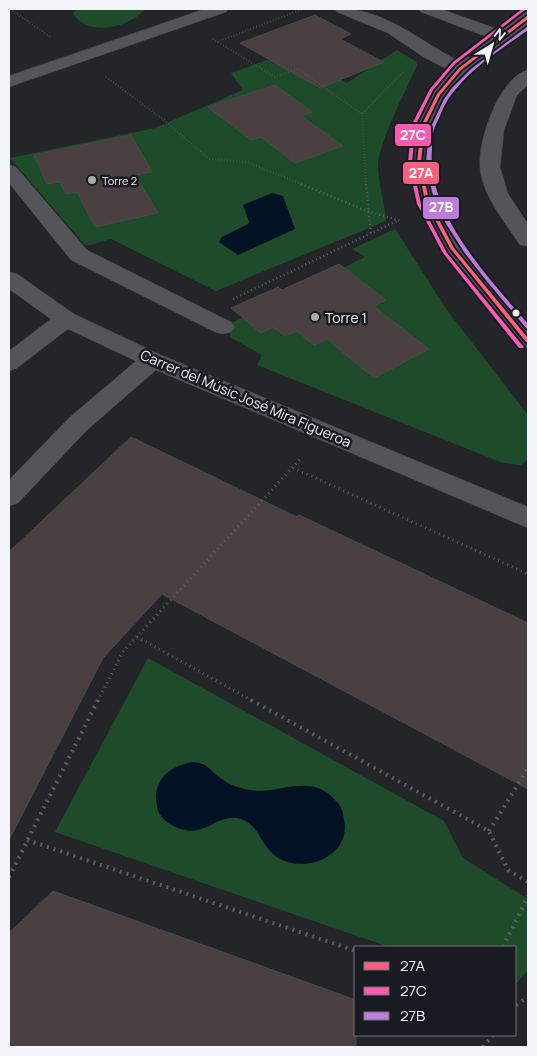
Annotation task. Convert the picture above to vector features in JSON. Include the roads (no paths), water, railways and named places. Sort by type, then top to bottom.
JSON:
[{"type":"street","points":[[9,82],[220,9]]},
{"type":"street","points":[[343,9],[394,29],[431,54],[460,69]]},
{"type":"street","points":[[427,9],[502,37]]},
{"type":"street","points":[[525,23],[502,37],[460,69],[438,95],[423,126],[419,162],[428,201],[452,248],[528,341]]},
{"type":"street","points":[[528,75],[509,93],[495,130],[490,167],[498,194],[528,240]]},
{"type":"street","points":[[9,171],[79,255],[223,327]]},
{"type":"street","name":"Carrer del Músic José Mira Figueroa","points":[[9,279],[66,319],[153,360],[492,501],[528,518]]},
{"type":"street","points":[[9,363],[66,319]]},
{"type":"street","points":[[9,496],[78,424],[153,360]]},
{"type":"street","name":"Carrer del Músic José Mira Figueroa","points":[[492,501],[528,503]]},
{"type":"water","points":[[272,193],[283,196],[295,229],[238,255],[219,242],[222,237],[248,224],[243,205]]},
{"type":"water","points":[[193,762],[205,765],[227,783],[245,789],[257,791],[304,786],[315,787],[326,792],[339,804],[344,819],[344,834],[339,847],[329,856],[317,862],[303,864],[289,862],[276,856],[266,846],[253,827],[241,819],[224,819],[193,831],[173,826],[164,820],[157,808],[156,792],[163,777],[169,771],[180,765]]},
{"type":"place","name":"Torre 2","points":[[92,180]]},
{"type":"place","name":"Torre 1","points":[[315,317]]}]
